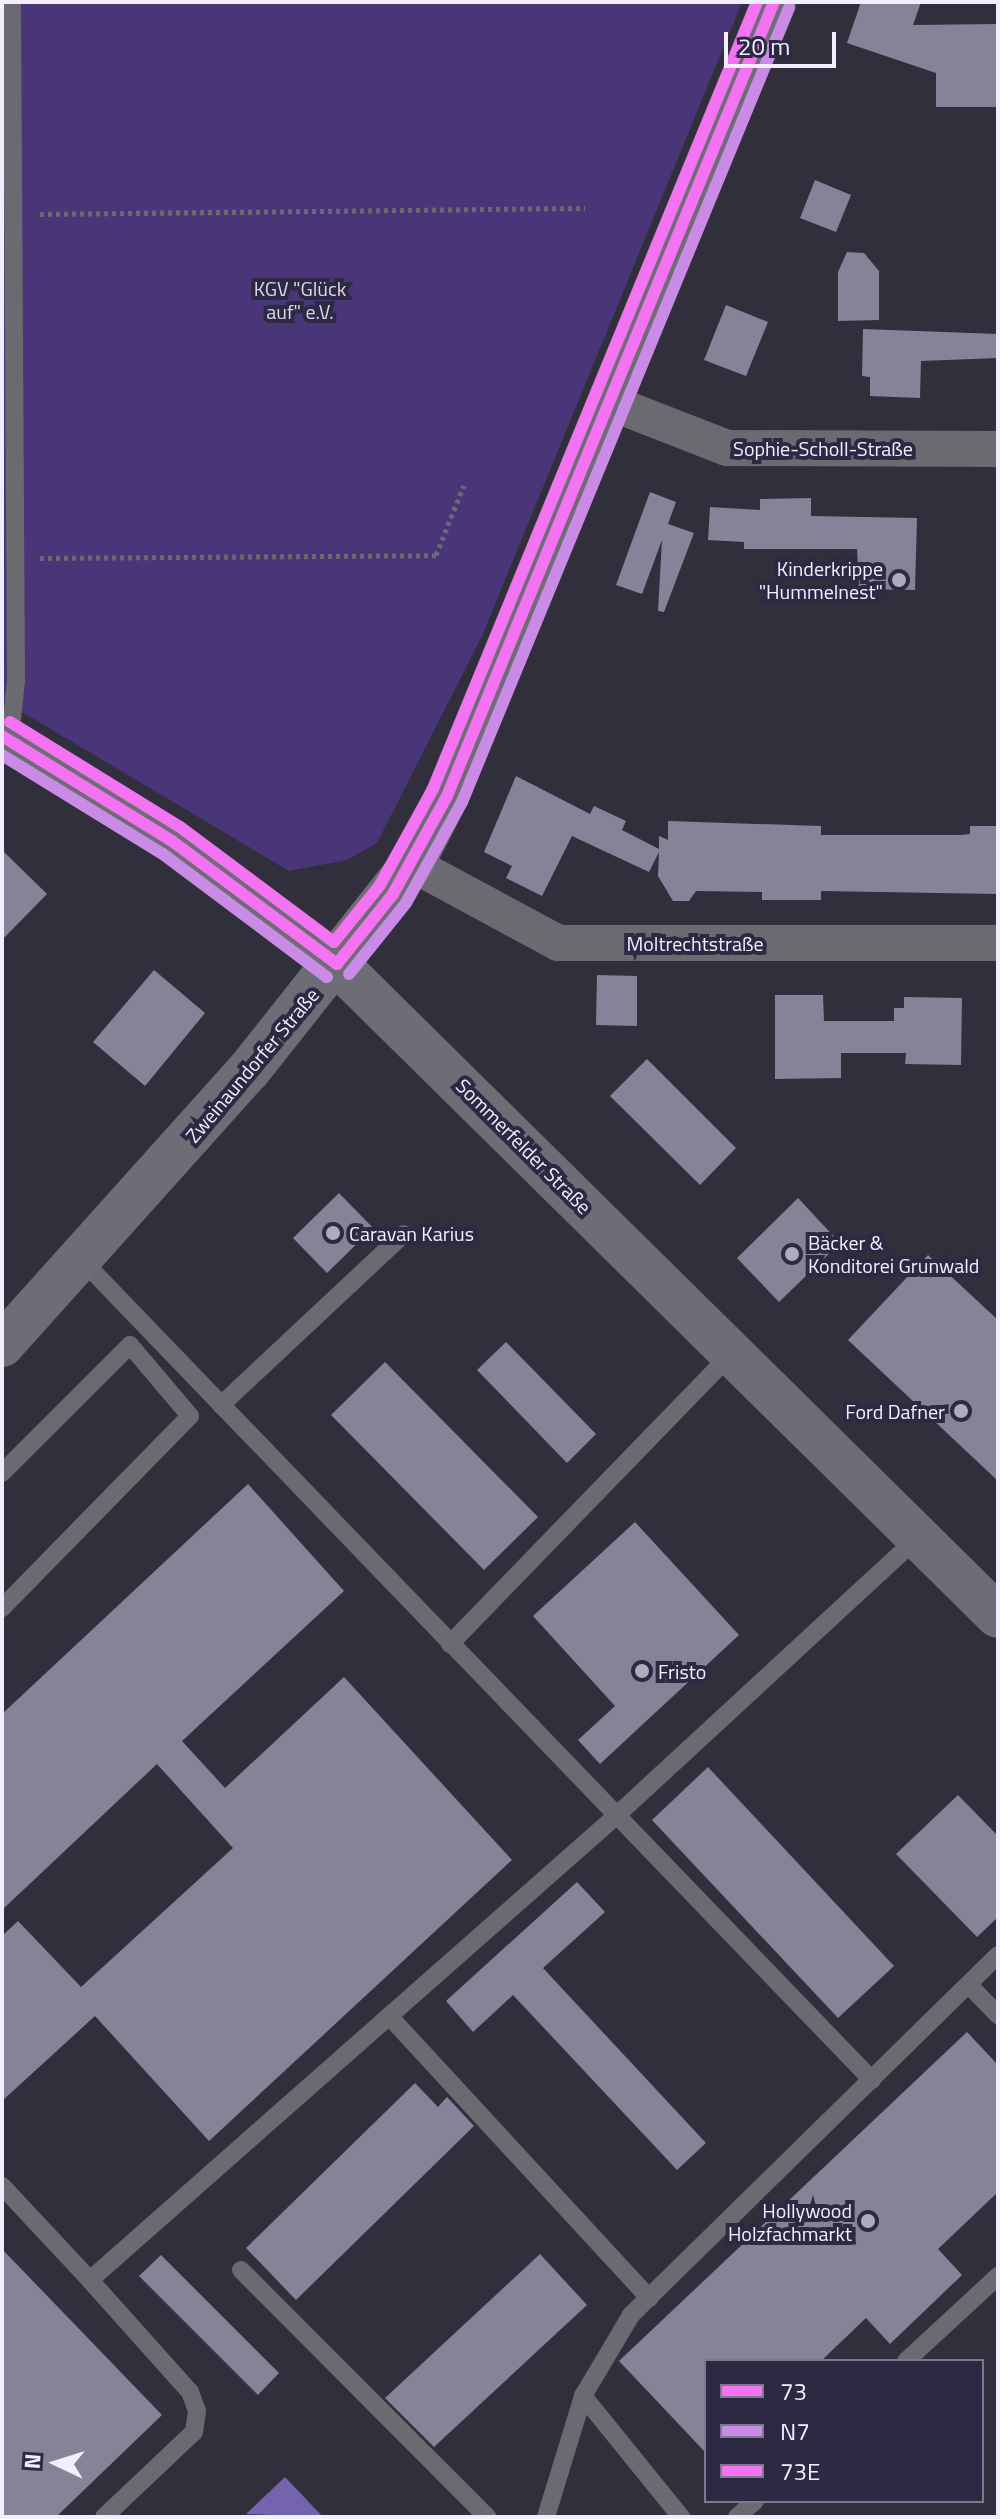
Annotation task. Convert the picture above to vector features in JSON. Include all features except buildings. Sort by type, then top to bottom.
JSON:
[{"type":"street","name":"Zweinaundorfer Straße","points":[[4,1338],[81,1259],[337,964],[412,864],[447,796],[774,2]]},
{"type":"street","name":"Sophie-Scholl-Straße","points":[[609,402],[727,448],[998,449]]},
{"type":"street","name":"Sommerfelder Straße","points":[[6,738],[183,848],[337,964],[998,1616]]},
{"type":"street","name":"Moltrechtstraße","points":[[412,864],[558,943],[998,943]]},
{"type":"lane","points":[[6,738],[15,558],[12,2]]},
{"type":"lane","points":[[221,1405],[404,1234]]},
{"type":"lane","points":[[81,1259],[872,2080]]},
{"type":"lane","points":[[2,1473],[130,1345],[190,1416],[2,1608]]},
{"type":"lane","points":[[450,1644],[732,1353]]},
{"type":"lane","points":[[90,2280],[616,1816],[918,1537]]},
{"type":"lane","points":[[546,2517],[583,2396],[631,2315],[998,1955]]},
{"type":"lane","points":[[969,1985],[998,2015]]},
{"type":"lane","points":[[389,2016],[649,2298]]},
{"type":"lane","points":[[2,2186],[190,2392],[197,2411],[194,2432],[104,2517]]},
{"type":"lane","points":[[241,2270],[487,2517]]},
{"type":"lane","points":[[908,2359],[998,2276]]},
{"type":"lane","points":[[583,2396],[681,2517]]},
{"type":"lane","points":[[737,2517],[753,2503]]},
{"type":"path","points":[[15,226],[53,211],[585,208]]},
{"type":"path","points":[[15,558],[436,555],[464,485]]},
{"type":"green space","name":"KGV \"Glück auf\" e.V.","points":[[2,2],[742,2],[482,636],[377,843],[347,860],[289,871],[2,700]]},
{"type":"shaded area","points":[[285,2477],[323,2517],[246,2514]]},
{"type":"transit line","name":"73E","points":[[10,722],[180,827],[334,942],[380,885],[433,789],[757,2]]},
{"type":"transit line","name":"73","points":[[337,964],[393,894],[447,796],[774,2]]},
{"type":"transit line","name":"N7","points":[[349,974],[406,903],[462,802],[789,8]]},
{"type":"transit line","name":"73","points":[[2,736],[172,841],[337,964]]},
{"type":"transit line","name":"N7","points":[[2,755],[163,854],[327,977]]},
{"type":"place","name":"Kinderkrippe \"Hummelnest\"","points":[[899,580]]},
{"type":"place","name":"Caravan Karius","points":[[333,1233]]},
{"type":"place","name":"Bäcker & Konditorei Grunwald","points":[[792,1254]]},
{"type":"place","name":"Ford Dafner","points":[[961,1411]]},
{"type":"place","name":"Fristo","points":[[642,1671]]},
{"type":"place","name":"Hollywood Holzfachmarkt","points":[[868,2221]]}]
